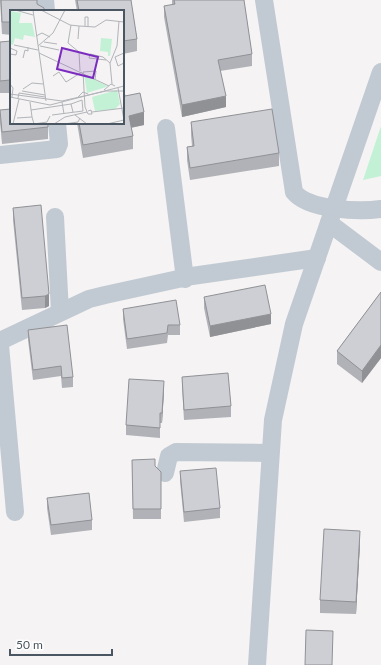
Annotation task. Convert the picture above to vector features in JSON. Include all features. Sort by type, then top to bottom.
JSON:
[{"type":"street","points":[[45,0],[46,10]]},
{"type":"street","points":[[264,0],[294,192],[300,198],[331,215],[381,262]]},
{"type":"street","points":[[257,665],[273,420],[294,324],[381,72]]},
{"type":"street","points":[[0,155],[57,149],[59,144],[57,124]]},
{"type":"street","points":[[166,128],[185,279]]},
{"type":"street","points":[[331,215],[381,209]]},
{"type":"street","points":[[55,217],[60,312]]},
{"type":"street","points":[[0,341],[60,312],[99,296],[185,279],[317,258]]},
{"type":"street","points":[[0,345],[15,512]]},
{"type":"street","points":[[165,473],[169,456],[176,452],[270,453]]},
{"type":"green space","points":[[381,126],[381,176],[363,180]]},
{"type":"building","points":[[1,0],[37,0],[37,4],[44,8],[44,10],[10,10],[10,22],[2,22]]},
{"type":"building","points":[[77,0],[131,0],[137,39],[124,41],[124,10],[79,10]]},
{"type":"building","points":[[174,0],[244,0],[252,54],[218,60],[226,96],[182,105],[164,6],[175,4]]},
{"type":"building","points":[[10,41],[10,80],[0,81],[0,42]]},
{"type":"building","points":[[124,92],[125,96],[140,93],[144,112],[129,116],[133,136],[83,145],[79,124],[124,124]]},
{"type":"building","points":[[10,109],[10,124],[48,124],[48,127],[2,132],[0,110]]},
{"type":"building","points":[[272,109],[279,153],[190,168],[187,147],[194,146],[191,122]]},
{"type":"building","points":[[41,205],[49,294],[45,296],[22,298],[13,208]]},
{"type":"building","points":[[265,285],[271,314],[210,326],[204,297]]},
{"type":"building","points":[[381,292],[381,345],[362,371],[337,351]]},
{"type":"building","points":[[176,300],[180,325],[168,325],[167,333],[127,339],[123,309]]},
{"type":"building","points":[[67,325],[73,377],[62,378],[61,366],[33,370],[28,330]]},
{"type":"building","points":[[228,373],[231,406],[184,410],[182,377]]},
{"type":"building","points":[[129,379],[164,381],[162,413],[160,413],[160,428],[126,425]]},
{"type":"building","points":[[155,459],[155,466],[161,472],[161,509],[133,509],[132,460]]},
{"type":"building","points":[[216,468],[220,508],[184,512],[180,471]]},
{"type":"building","points":[[89,493],[92,520],[51,525],[47,498]]},
{"type":"building","points":[[324,529],[360,531],[356,602],[320,600]]},
{"type":"building","points":[[306,630],[333,631],[332,665],[305,665]]}]
